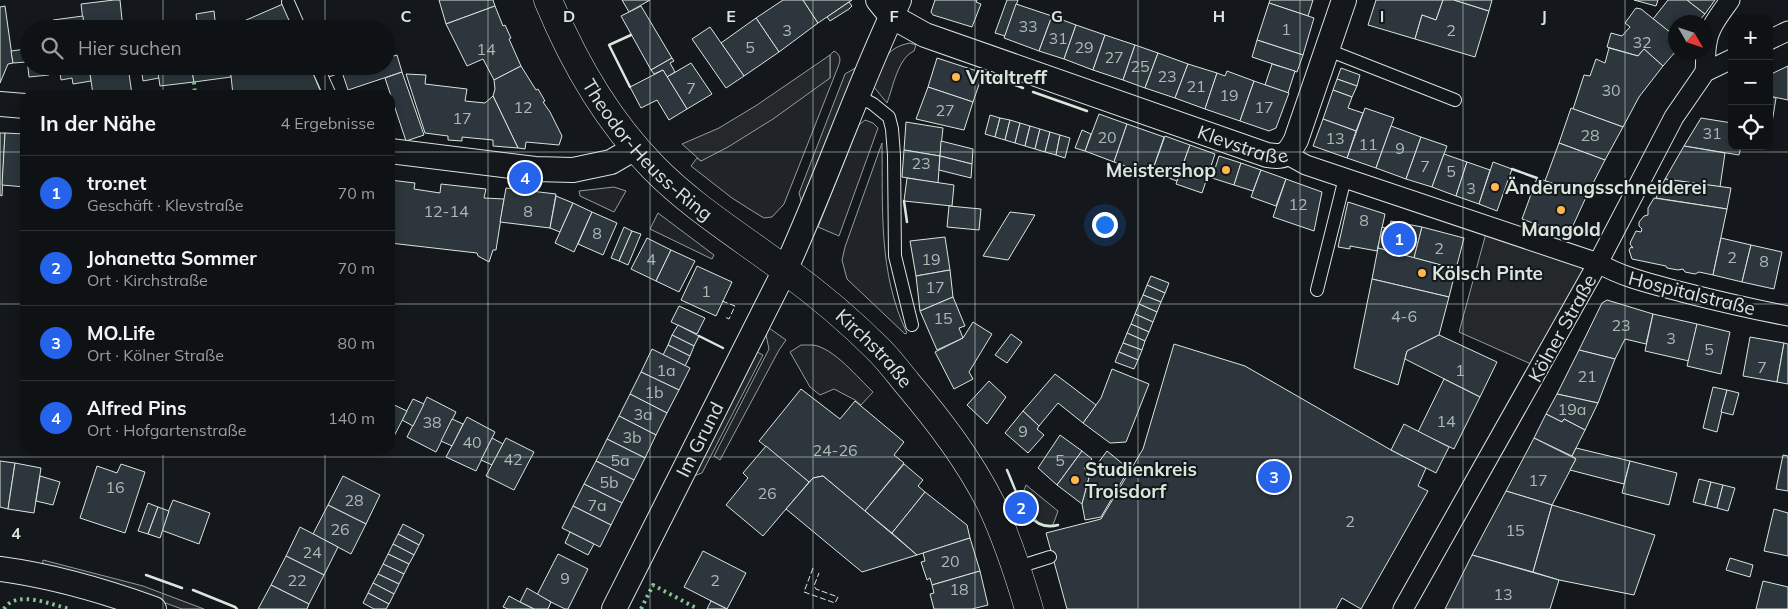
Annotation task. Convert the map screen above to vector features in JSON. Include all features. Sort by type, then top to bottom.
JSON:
[{"type":"main road","name":"Theodor-Heuss-Ring","points":[[548,0],[581,69],[614,121],[635,148],[668,181],[729,230],[785,270]]},
{"type":"main road","name":"Kirchstraße","points":[[785,270],[823,300],[880,351],[920,398],[952,441],[991,505],[1029,609]]},
{"type":"street","points":[[1286,154],[1296,140],[1344,0]]},
{"type":"street","points":[[1705,72],[1706,44],[1709,34],[1717,18],[1730,0]]},
{"type":"street","points":[[785,270],[812,211],[858,96],[890,5]]},
{"type":"street","name":"Klevstraße","points":[[890,5],[925,35],[1268,155],[1279,157],[1286,154],[1306,165],[1598,263]]},
{"type":"street","points":[[1773,38],[1788,31]]},
{"type":"street","name":"Kölner Straße","points":[[1403,609],[1598,263],[1674,117],[1705,72],[1730,60]]},
{"type":"street","points":[[0,104],[20,106]]},
{"type":"street","points":[[395,153],[535,169],[573,170],[611,162],[635,148]]},
{"type":"street","name":"Hospitalstraße","points":[[1598,263],[1632,279],[1788,316]]},
{"type":"street","name":"Im Grund","points":[[614,609],[785,270]]},
{"type":"street","points":[[0,569],[84,586],[154,609]]},
{"type":"lane","points":[[288,2],[296,20]]},
{"type":"lane","points":[[1328,50],[1455,100]]},
{"type":"lane","points":[[321,75],[328,90]]},
{"type":"lane","points":[[858,96],[874,104],[889,117],[892,129],[895,256],[912,325]]},
{"type":"lane","points":[[1317,290],[1345,178]]},
{"type":"lane","points":[[1015,568],[1050,557]]},
{"type":"shaded area","points":[[910,43],[916,45],[914,51],[908,55],[900,66],[887,103],[874,87],[882,65],[889,53],[894,49]]},
{"type":"shaded area","points":[[834,51],[839,56],[839,64],[784,204],[772,217],[764,218],[754,212],[732,198],[691,166],[697,158],[701,161],[830,78],[830,55]]},
{"type":"shaded area","points":[[830,55],[830,78],[773,119],[728,147],[701,161],[682,144],[719,128],[757,105]]},
{"type":"shaded area","points":[[857,67],[803,207],[799,193],[845,74]]},
{"type":"shaded area","points":[[865,120],[873,123],[878,128],[839,236],[818,227],[859,125]]},
{"type":"shaded area","points":[[882,143],[884,240],[891,287],[907,333],[905,334],[847,279],[842,260]]},
{"type":"shaded area","points":[[614,187],[626,191],[614,212],[580,196],[579,191]]},
{"type":"shaded area","points":[[658,213],[714,255],[712,259],[650,229]]},
{"type":"shaded area","points":[[1488,226],[1598,263],[1540,368],[1459,332]]},
{"type":"shaded area","points":[[769,328],[786,340],[720,460],[714,456],[769,349],[766,335]]},
{"type":"shaded area","points":[[801,345],[821,347],[837,357],[873,392],[861,405],[834,389],[820,395],[810,387],[790,352]]},
{"type":"shaded area","points":[[757,352],[763,355],[702,473],[694,476]]},
{"type":"shaded area","points":[[1026,485],[1058,511],[1053,525],[1039,523],[1027,509],[1021,498]]},
{"type":"shaded area","points":[[43,560],[143,586],[204,609],[182,609],[140,594],[42,568]]},
{"type":"building","points":[[120,0],[122,20],[83,20],[81,4]]},
{"type":"building","points":[[439,0],[493,0],[495,6],[446,24]]},
{"type":"building","points":[[622,0],[650,0],[629,12]]},
{"type":"building","points":[[783,0],[803,0],[818,23],[779,52],[756,18]]},
{"type":"building","points":[[803,0],[852,0],[818,23]]},
{"type":"building","points":[[935,0],[977,0],[976,2],[981,4],[972,27],[933,15],[931,12]]},
{"type":"building","points":[[1007,0],[1018,0],[1005,36],[995,33]]},
{"type":"building","points":[[1270,0],[1313,0],[1308,16],[1269,3]]},
{"type":"building","points":[[1376,0],[1443,0],[1436,20],[1422,15],[1415,39],[1368,25]]},
{"type":"building","points":[[1443,0],[1454,0],[1489,11],[1475,57],[1415,39],[1422,15],[1436,20]]},
{"type":"building","points":[[1454,0],[1492,0],[1489,11]]},
{"type":"building","points":[[1634,0],[1658,0],[1656,6]]},
{"type":"building","points":[[1668,0],[1687,0],[1705,14],[1668,15],[1668,31],[1653,19]]},
{"type":"building","points":[[1687,0],[1715,0],[1705,14]]},
{"type":"building","points":[[849,2],[852,6],[849,9],[830,21],[827,17]]},
{"type":"building","points":[[1269,3],[1314,18],[1303,55],[1257,40]]},
{"type":"building","points":[[283,4],[289,20],[246,20]]},
{"type":"building","points":[[1016,4],[1052,16],[1039,51],[1004,38]]},
{"type":"building","points":[[5,6],[13,63],[8,64],[0,83],[0,7]]},
{"type":"building","points":[[495,6],[503,26],[505,25],[511,38],[509,39],[521,66],[494,80],[483,59],[467,66],[446,24]]},
{"type":"building","points":[[641,6],[672,58],[651,70],[621,16]]},
{"type":"building","points":[[1636,8],[1641,9],[1668,31],[1668,60],[1663,66],[1644,49],[1638,56],[1607,47],[1611,33],[1622,36],[1630,27],[1625,23]]},
{"type":"building","points":[[214,11],[215,20],[197,20],[196,14]]},
{"type":"building","points":[[83,16],[83,20],[53,20]]},
{"type":"building","points":[[1052,16],[1076,25],[1064,59],[1039,51]]},
{"type":"building","points":[[756,18],[779,52],[744,76],[721,43]]},
{"type":"building","points":[[1076,25],[1105,35],[1093,70],[1064,59]]},
{"type":"building","points":[[710,27],[744,76],[726,88],[692,39]]},
{"type":"building","points":[[1105,35],[1135,45],[1123,80],[1093,70]]},
{"type":"building","points":[[1257,40],[1303,55],[1297,72],[1252,57]]},
{"type":"building","points":[[1135,45],[1158,53],[1145,88],[1123,80]]},
{"type":"building","points":[[1609,48],[1638,56],[1644,49],[1663,66],[1639,97],[1623,127],[1573,109],[1584,75],[1590,76],[1596,59],[1605,63]]},
{"type":"building","points":[[20,50],[20,62],[13,63],[11,51]]},
{"type":"building","points":[[1158,53],[1188,64],[1175,98],[1145,88]]},
{"type":"building","points":[[397,55],[402,72],[395,74],[395,56]]},
{"type":"building","points":[[672,58],[674,61],[670,63],[675,72],[667,77],[663,70],[654,74],[651,70]]},
{"type":"building","name":"Vitaltreff","points":[[937,58],[983,73],[973,102],[928,87]]},
{"type":"building","points":[[691,63],[712,94],[687,109],[667,77]]},
{"type":"building","points":[[1188,64],[1217,73],[1205,109],[1175,98]]},
{"type":"building","points":[[1272,64],[1295,71],[1288,93],[1265,85]]},
{"type":"building","points":[[521,66],[536,90],[538,89],[562,136],[559,145],[526,142],[525,149],[518,148],[493,96],[495,89],[494,80]]},
{"type":"building","points":[[1788,66],[1788,100],[1773,97],[1773,73]]},
{"type":"building","points":[[1341,68],[1360,75],[1357,86],[1337,79]]},
{"type":"building","points":[[663,70],[687,109],[669,120],[657,100],[641,108],[630,87]]},
{"type":"building","points":[[1227,71],[1254,81],[1240,121],[1205,109],[1217,73],[1225,76]]},
{"type":"building","points":[[402,72],[424,135],[406,141],[395,108],[395,90],[389,90],[385,78]]},
{"type":"building","points":[[406,74],[426,75],[425,84],[467,89],[465,101],[485,103],[493,96],[518,148],[493,146],[493,140],[462,137],[462,141],[448,140],[448,136],[425,133]]},
{"type":"building","points":[[29,75],[49,75],[29,77]]},
{"type":"building","points":[[60,75],[90,75],[91,81],[73,84],[72,78],[61,80]]},
{"type":"building","points":[[90,75],[129,75],[131,90],[92,90]]},
{"type":"building","points":[[142,75],[158,75],[159,78],[143,81]]},
{"type":"building","points":[[158,75],[193,75],[194,82],[160,86]]},
{"type":"building","points":[[193,75],[231,75],[231,77],[194,82]]},
{"type":"building","points":[[231,75],[314,75],[320,90],[232,90]]},
{"type":"building","points":[[343,75],[393,75],[348,90]]},
{"type":"building","points":[[1337,79],[1357,86],[1352,97],[1333,90]]},
{"type":"building","points":[[1254,81],[1289,93],[1276,128],[1269,131],[1240,121]]},
{"type":"building","points":[[928,87],[973,102],[964,130],[916,119]]},
{"type":"building","points":[[1333,90],[1352,97],[1348,108],[1363,113],[1356,131],[1323,119]]},
{"type":"building","points":[[1773,97],[1776,98],[1773,117]]},
{"type":"building","points":[[1365,108],[1394,118],[1376,168],[1347,158]]},
{"type":"building","points":[[1571,108],[1623,127],[1605,160],[1559,143]]},
{"type":"building","points":[[1099,114],[1127,124],[1114,162],[1085,151]]},
{"type":"building","points":[[990,115],[1000,118],[995,137],[985,134]]},
{"type":"building","points":[[1000,118],[1010,120],[1005,140],[995,137]]},
{"type":"building","points":[[1701,118],[1728,122],[1728,150],[1740,150],[1739,155],[1684,146]]},
{"type":"building","points":[[1323,119],[1356,131],[1347,158],[1313,146]]},
{"type":"building","points":[[1010,120],[1020,123],[1015,143],[1005,140]]},
{"type":"building","points":[[906,122],[943,128],[940,156],[904,150]]},
{"type":"building","points":[[1020,123],[1030,126],[1025,146],[1015,143]]},
{"type":"building","points":[[1127,124],[1164,137],[1151,175],[1114,162]]},
{"type":"building","points":[[1030,126],[1040,129],[1035,149],[1025,146]]},
{"type":"building","points":[[1391,126],[1421,137],[1406,179],[1376,168]]},
{"type":"building","points":[[1040,129],[1050,132],[1045,152],[1035,149]]},
{"type":"building","points":[[1082,130],[1091,134],[1085,151],[1075,148]]},
{"type":"building","points":[[1050,132],[1060,135],[1056,155],[1045,152]]},
{"type":"building","points":[[0,133],[5,133],[2,196],[0,195]]},
{"type":"building","points":[[5,133],[20,134],[20,187],[2,185]]},
{"type":"building","points":[[1060,135],[1070,138],[1065,158],[1056,155]]},
{"type":"building","points":[[1165,136],[1190,145],[1177,181],[1152,172]]},
{"type":"building","points":[[1421,137],[1447,146],[1432,187],[1406,179]]},
{"type":"building","points":[[941,141],[973,149],[972,164],[940,156]]},
{"type":"building","points":[[1559,143],[1605,160],[1587,195],[1545,181]]},
{"type":"building","points":[[1190,145],[1215,154],[1202,193],[1176,184]]},
{"type":"building","points":[[1684,146],[1725,153],[1720,187],[1665,179]]},
{"type":"building","points":[[904,150],[940,156],[938,183],[902,177]]},
{"type":"building","points":[[1444,154],[1467,162],[1456,196],[1432,187]]},
{"type":"building","points":[[940,156],[972,164],[971,178],[939,170]]},
{"type":"building","name":"Meistershop","points":[[1219,156],[1241,163],[1234,185],[1212,178]]},
{"type":"building","points":[[1467,162],[1490,170],[1479,204],[1456,196]]},
{"type":"building","name":"Änderungsschneiderei","points":[[1493,162],[1512,169],[1497,211],[1479,204]]},
{"type":"building","points":[[1241,163],[1261,170],[1253,191],[1234,185]]},
{"type":"building","points":[[1261,170],[1286,179],[1276,206],[1251,197]]},
{"type":"building","points":[[907,178],[954,185],[952,206],[904,201]]},
{"type":"building","points":[[1537,178],[1587,195],[1571,230],[1563,234],[1522,219]]},
{"type":"building","points":[[1286,179],[1322,192],[1314,231],[1273,217]]},
{"type":"building","points":[[1665,179],[1731,188],[1727,209],[1656,198]]},
{"type":"building","points":[[395,181],[415,183],[414,189],[440,193],[441,184],[486,189],[484,198],[504,199],[496,250],[493,250],[489,262],[478,256],[477,253],[395,244]]},
{"type":"building","points":[[506,188],[556,194],[550,228],[500,222]]},
{"type":"building","points":[[556,196],[573,203],[560,232],[550,228]]},
{"type":"building","points":[[1654,198],[1727,209],[1713,275],[1699,272],[1695,274],[1685,272],[1683,269],[1667,268],[1666,266],[1632,259],[1629,250],[1631,247],[1633,248],[1630,244],[1631,241],[1636,231],[1641,232],[1642,229],[1639,226],[1639,222],[1644,216],[1648,215],[1648,208]]},
{"type":"building","points":[[1348,202],[1385,214],[1377,251],[1350,246],[1350,249],[1338,247]]},
{"type":"building","points":[[573,203],[592,212],[574,252],[555,243]]},
{"type":"building","points":[[949,206],[981,209],[979,230],[947,227]]},
{"type":"building","points":[[592,212],[617,223],[603,255],[578,244]]},
{"type":"building","points":[[1010,212],[1035,215],[1008,260],[983,256]]},
{"type":"building","points":[[1391,221],[1422,227],[1414,258],[1378,248],[1382,227],[1389,229]]},
{"type":"building","points":[[624,227],[632,231],[619,261],[611,258]]},
{"type":"building","points":[[1422,227],[1464,238],[1456,269],[1414,258]]},
{"type":"building","points":[[632,231],[641,234],[628,265],[619,261]]},
{"type":"building","points":[[945,237],[950,270],[916,276],[910,241]]},
{"type":"building","points":[[647,238],[671,250],[656,281],[631,269]]},
{"type":"building","points":[[1721,238],[1751,245],[1742,282],[1713,275]]},
{"type":"building","points":[[1751,245],[1782,252],[1774,289],[1742,282]]},
{"type":"building","points":[[1378,248],[1456,269],[1449,297],[1372,279]]},
{"type":"building","points":[[671,250],[695,261],[679,292],[656,281]]},
{"type":"building","points":[[697,266],[732,282],[716,316],[681,300]]},
{"type":"building","points":[[950,270],[953,297],[920,311],[916,276]]},
{"type":"building","points":[[1151,276],[1169,283],[1165,293],[1147,285]]},
{"type":"building","points":[[1372,279],[1449,297],[1439,335],[1407,351],[1398,385],[1354,368]]},
{"type":"building","points":[[1147,285],[1165,293],[1161,302],[1143,295]]},
{"type":"building","points":[[1143,295],[1161,302],[1157,312],[1139,304]]},
{"type":"building","points":[[953,297],[965,326],[959,328],[963,338],[937,350],[920,311]]},
{"type":"building","points":[[1607,300],[1653,314],[1646,344],[1625,339],[1615,359],[1579,350],[1602,303]]},
{"type":"building","points":[[1139,304],[1157,312],[1153,322],[1135,314]]},
{"type":"building","points":[[679,306],[705,318],[697,334],[671,322]]},
{"type":"building","points":[[1135,314],[1153,322],[1149,332],[1131,324]]},
{"type":"building","points":[[1653,314],[1697,324],[1689,361],[1645,351]]},
{"type":"building","points":[[973,322],[992,334],[969,372],[973,379],[954,389],[935,352],[963,338]]},
{"type":"building","points":[[1131,324],[1149,332],[1145,341],[1127,333]]},
{"type":"building","points":[[1697,324],[1730,332],[1721,374],[1687,366]]},
{"type":"building","points":[[678,325],[699,336],[694,346],[672,335]]},
{"type":"building","points":[[1127,333],[1145,341],[1142,350],[1123,343]]},
{"type":"building","points":[[1011,334],[1022,342],[1007,363],[995,355]]},
{"type":"building","points":[[672,335],[694,346],[690,356],[668,345]]},
{"type":"building","points":[[1439,335],[1497,362],[1480,397],[1405,359],[1407,351]]},
{"type":"building","points":[[1750,337],[1784,343],[1777,382],[1743,376]]},
{"type":"building","points":[[1123,343],[1142,350],[1138,360],[1119,352]]},
{"type":"building","points":[[1784,343],[1788,344],[1788,384],[1777,382]]},
{"type":"building","points":[[1174,344],[1245,366],[1391,450],[1426,468],[1418,486],[1428,491],[1361,609],[1342,598],[1336,609],[1067,609],[1046,533],[1101,519],[1143,449]]},
{"type":"building","points":[[668,345],[690,356],[685,366],[663,355]]},
{"type":"building","points":[[652,349],[690,368],[679,390],[641,372]]},
{"type":"building","points":[[1579,350],[1615,359],[1598,403],[1557,394]]},
{"type":"building","points":[[1119,352],[1138,360],[1134,369],[1115,362]]},
{"type":"building","points":[[1112,369],[1149,384],[1126,442],[1110,443],[1083,423],[1101,398]]},
{"type":"building","points":[[641,372],[679,390],[667,413],[630,394]]},
{"type":"building","points":[[1055,374],[1096,405],[1083,423],[1058,403],[1039,426],[1023,411]]},
{"type":"building","points":[[1444,379],[1480,397],[1454,449],[1418,432]]},
{"type":"building","points":[[989,381],[1006,397],[987,424],[967,405]]},
{"type":"building","points":[[1713,387],[1727,390],[1717,432],[1703,428]]},
{"type":"building","points":[[801,389],[840,419],[855,401],[904,442],[894,455],[904,463],[865,511],[823,476],[813,478],[809,482],[759,441]]},
{"type":"building","points":[[1727,390],[1739,393],[1733,415],[1721,412]]},
{"type":"building","points":[[630,394],[667,413],[656,435],[619,416]]},
{"type":"building","points":[[1557,394],[1598,403],[1585,430],[1564,419],[1562,422],[1546,414]]},
{"type":"building","points":[[427,397],[456,412],[436,452],[407,437]]},
{"type":"building","points":[[413,399],[424,404],[413,426],[402,420]]},
{"type":"building","points":[[395,405],[407,411],[395,434]]},
{"type":"building","points":[[1023,411],[1039,426],[1037,429],[1044,435],[1028,453],[1005,433]]},
{"type":"building","points":[[1546,414],[1562,422],[1564,419],[1585,430],[1572,456],[1534,438]]},
{"type":"building","points":[[619,416],[656,435],[645,458],[607,439]]},
{"type":"building","points":[[467,417],[495,432],[476,471],[446,457]]},
{"type":"building","points":[[452,419],[463,424],[452,446],[441,441]]},
{"type":"building","points":[[1404,424],[1449,447],[1436,473],[1391,450]]},
{"type":"building","points":[[1060,435],[1082,451],[1057,485],[1038,468]]},
{"type":"building","points":[[492,438],[503,444],[492,465],[481,460]]},
{"type":"building","points":[[506,438],[534,452],[514,490],[486,476]]},
{"type":"building","points":[[1534,438],[1576,459],[1552,505],[1506,491]]},
{"type":"building","points":[[607,439],[645,458],[634,480],[596,461]]},
{"type":"building","points":[[766,446],[809,482],[763,536],[726,505],[748,478],[743,473]]},
{"type":"building","points":[[1576,448],[1630,461],[1624,484],[1570,470],[1576,459],[1572,456]]},
{"type":"building","name":"Studienkreis Troisdorf","points":[[1082,451],[1092,459],[1084,468],[1090,474],[1082,504],[1057,485]]},
{"type":"building","points":[[1107,451],[1129,469],[1101,517],[1085,520],[1082,504],[1090,474]]},
{"type":"building","points":[[1783,455],[1788,456],[1788,491],[1776,489]]},
{"type":"building","points":[[0,461],[15,463],[8,509],[0,507]]},
{"type":"building","points":[[596,461],[634,480],[622,503],[584,484]]},
{"type":"building","points":[[1630,461],[1677,473],[1669,505],[1622,493]]},
{"type":"building","points":[[15,463],[41,468],[34,513],[8,509]]},
{"type":"building","points":[[121,464],[145,472],[125,533],[80,518],[97,466],[117,473]]},
{"type":"building","points":[[904,464],[923,480],[918,486],[925,492],[892,533],[865,511]]},
{"type":"building","points":[[40,476],[60,482],[53,505],[36,501]]},
{"type":"building","points":[[343,476],[380,495],[366,524],[328,505]]},
{"type":"building","points":[[823,476],[917,555],[862,572],[786,509],[813,478]]},
{"type":"building","points":[[1699,479],[1711,482],[1705,505],[1693,502]]},
{"type":"building","points":[[1711,482],[1723,485],[1717,508],[1705,505]]},
{"type":"building","points":[[584,484],[622,503],[611,525],[573,506]]},
{"type":"building","points":[[1723,485],[1735,488],[1728,511],[1717,508]]},
{"type":"building","points":[[1506,491],[1552,505],[1533,572],[1472,555]]},
{"type":"building","points":[[925,492],[967,525],[970,538],[917,555],[892,533]]},
{"type":"building","points":[[173,500],[210,513],[199,544],[161,530]]},
{"type":"building","points":[[148,503],[158,507],[148,534],[138,531]]},
{"type":"building","points":[[328,505],[366,524],[351,554],[313,534]]},
{"type":"building","points":[[1552,505],[1655,535],[1634,595],[1559,580],[1533,572]]},
{"type":"building","points":[[573,506],[611,525],[600,547],[562,528]]},
{"type":"building","points":[[158,507],[169,511],[160,538],[148,534]]},
{"type":"building","points":[[1774,509],[1788,513],[1788,556],[1764,551]]},
{"type":"building","points":[[403,524],[424,535],[419,545],[398,534]]},
{"type":"building","points":[[300,527],[338,547],[324,575],[286,556]]},
{"type":"building","points":[[570,532],[594,544],[588,555],[565,543]]},
{"type":"building","points":[[398,534],[419,545],[414,555],[393,544]]},
{"type":"building","points":[[970,538],[980,571],[932,585],[930,578],[927,580],[921,562],[925,561],[923,553]]},
{"type":"building","points":[[393,544],[414,555],[409,564],[388,554]]},
{"type":"building","points":[[703,551],[746,573],[727,609],[684,587]]},
{"type":"building","points":[[388,554],[409,564],[404,574],[383,564]]},
{"type":"building","points":[[558,554],[588,569],[568,609],[537,595]]},
{"type":"building","points":[[1472,555],[1559,580],[1550,609],[1445,609]]},
{"type":"building","points":[[286,556],[324,575],[309,604],[271,585]]},
{"type":"building","points":[[1730,558],[1753,565],[1750,577],[1726,570]]},
{"type":"building","points":[[383,564],[404,574],[399,584],[378,574]]},
{"type":"building","points":[[980,571],[988,605],[972,609],[934,609],[930,594],[934,593],[932,585]]},
{"type":"building","points":[[378,574],[399,584],[394,594],[373,583]]},
{"type":"building","points":[[1763,581],[1788,587],[1788,609],[1756,609]]},
{"type":"building","points":[[373,583],[394,594],[389,604],[368,593]]},
{"type":"building","points":[[271,585],[309,604],[307,609],[258,609]]},
{"type":"building","points":[[527,588],[551,602],[548,609],[534,609],[520,602]]},
{"type":"building","points":[[368,593],[389,604],[386,609],[374,609],[363,603]]},
{"type":"building","points":[[509,596],[534,609],[508,609],[503,607]]},
{"type":"building","points":[[711,601],[727,609],[707,609]]},
{"type":"hedge","points":[[194,82],[195,90]]},
{"type":"hedge","points":[[641,609],[653,585],[698,609]]},
{"type":"hedge","points":[[4,609],[10,603],[25,599],[70,609]]},
{"type":"fence","points":[[722,301],[735,306],[729,319],[725,317]]},
{"type":"fence","points":[[813,568],[804,592],[835,603],[838,597],[816,589],[814,586],[819,573]]},
{"type":"wall","points":[[630,87],[609,45],[631,35]]},
{"type":"wall","points":[[995,77],[1023,88]]},
{"type":"wall","points":[[1033,92],[1087,111]]},
{"type":"wall","points":[[1512,169],[1537,178]]},
{"type":"wall","points":[[904,201],[907,222]]},
{"type":"wall","points":[[699,336],[723,348]]},
{"type":"wall","points":[[1007,470],[1019,499],[1031,517],[1038,523],[1047,526],[1058,525]]},
{"type":"wall","points":[[146,575],[182,588]]},
{"type":"wall","points":[[193,590],[237,609]]},
{"type":"place","name":"Vitaltreff","points":[[956,77]]},
{"type":"place","name":"Meistershop","points":[[1226,170]]},
{"type":"place","name":"Alfred Pins","points":[[525,178]]},
{"type":"place","name":"Änderungsschneiderei","points":[[1495,187]]},
{"type":"place","name":"Mangold","points":[[1561,210]]},
{"type":"place","name":"tro:net","points":[[1399,239]]},
{"type":"place","name":"Kölsch Pinte","points":[[1422,273]]},
{"type":"place","name":"MO.Life","points":[[1274,477]]},
{"type":"place","name":"Studienkreis Troisdorf","points":[[1075,480]]},
{"type":"place","name":"Johanetta Sommer","points":[[1021,508]]}]
